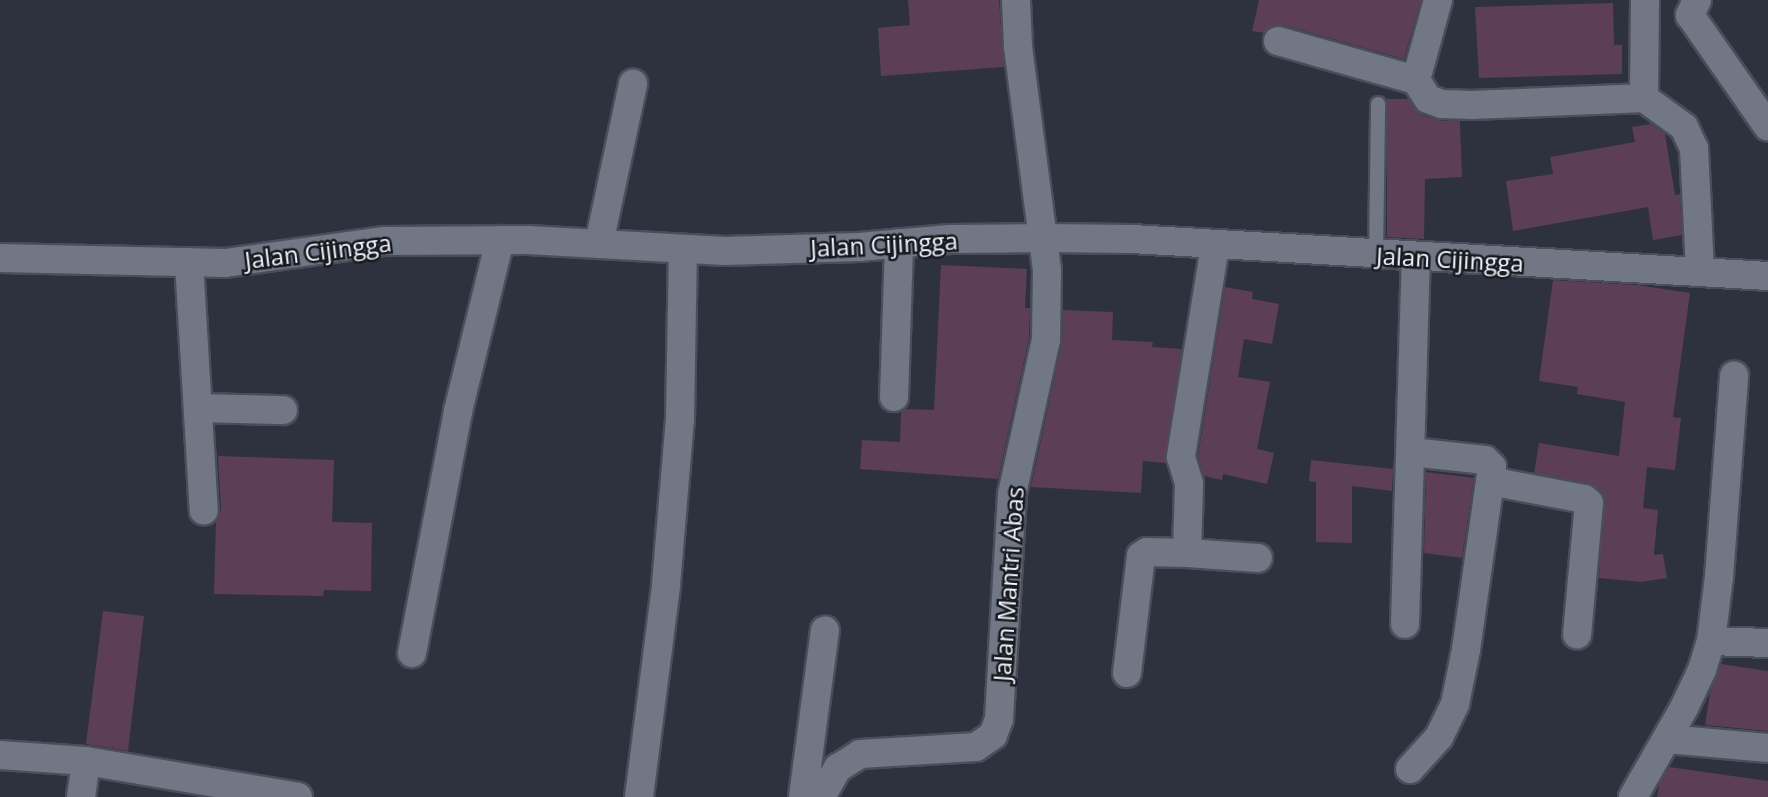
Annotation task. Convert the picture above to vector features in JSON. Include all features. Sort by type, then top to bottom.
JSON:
[{"type":"street","name":"Jalan Mantri Abas","points":[[821,797],[838,768],[860,754],[976,747],[987,740],[997,727],[1012,494],[1046,340],[1046,238],[1018,46],[1016,0]]},
{"type":"street","points":[[1416,80],[1438,0]]},
{"type":"street","points":[[1644,98],[1645,0]]},
{"type":"street","points":[[1696,0],[1690,15],[1768,127]]},
{"type":"street","points":[[1278,41],[1416,80],[1428,99],[1442,104],[1644,98],[1684,127],[1694,148],[1700,272]]},
{"type":"street","points":[[599,244],[633,84]]},
{"type":"street","name":"Jalan Cijingga","points":[[0,258],[225,263],[384,241],[499,240],[725,251],[1046,238],[1132,239],[1215,246],[1768,276]]},
{"type":"street","points":[[412,653],[458,411],[499,240]]},
{"type":"street","points":[[894,397],[899,243]]},
{"type":"street","points":[[1187,553],[1189,484],[1181,457],[1215,246]]},
{"type":"street","points":[[639,797],[666,585],[680,419],[683,249]]},
{"type":"street","points":[[1405,624],[1416,257]]},
{"type":"street","points":[[189,262],[204,511]]},
{"type":"street","points":[[1633,797],[1667,739],[1702,670],[1711,641],[1719,577],[1734,376]]},
{"type":"street","points":[[199,405],[204,408],[283,410]]},
{"type":"street","points":[[1410,769],[1439,737],[1455,704],[1466,650],[1492,467],[1489,460],[1411,452]]},
{"type":"street","points":[[1490,481],[1584,499],[1589,503],[1577,634]]},
{"type":"street","points":[[1127,673],[1141,556],[1147,552],[1258,558]]},
{"type":"street","points":[[803,797],[825,630]]},
{"type":"street","points":[[1711,641],[1768,643]]},
{"type":"street","points":[[1667,739],[1768,748]]},
{"type":"street","points":[[0,755],[86,761],[298,797]]},
{"type":"street","points":[[81,797],[86,761]]},
{"type":"lane","points":[[1376,255],[1378,104]]},
{"type":"building","points":[[908,0],[999,0],[1004,67],[881,76],[878,28],[910,25]]},
{"type":"building","points":[[1259,0],[1421,0],[1404,59],[1283,25],[1273,25],[1264,33],[1252,31]]},
{"type":"building","points":[[1613,3],[1614,45],[1622,45],[1622,74],[1479,78],[1475,7]]},
{"type":"building","points":[[1387,99],[1409,99],[1422,115],[1441,121],[1460,121],[1462,177],[1425,179],[1424,239],[1387,237]]},
{"type":"building","points":[[1651,124],[1665,134],[1675,195],[1680,194],[1682,235],[1653,240],[1648,207],[1513,231],[1506,181],[1553,174],[1550,157],[1635,142],[1632,127]]},
{"type":"building","points":[[941,265],[1027,269],[1025,308],[1030,308],[1029,338],[998,479],[860,469],[862,440],[900,442],[901,412],[905,409],[934,410]]},
{"type":"building","points":[[1553,280],[1637,285],[1690,293],[1673,417],[1681,418],[1675,470],[1647,467],[1643,508],[1658,510],[1654,555],[1663,554],[1667,578],[1641,582],[1599,578],[1604,496],[1588,483],[1534,473],[1539,443],[1619,456],[1625,402],[1577,394],[1578,387],[1539,381]]},
{"type":"building","points":[[1225,287],[1253,292],[1252,299],[1279,304],[1272,344],[1244,339],[1238,377],[1270,382],[1257,449],[1274,453],[1267,484],[1223,474],[1222,480],[1204,476],[1198,456]]},
{"type":"building","points":[[1063,310],[1113,312],[1112,340],[1153,342],[1152,347],[1182,349],[1165,463],[1143,461],[1141,493],[1031,487],[1062,343]]},
{"type":"building","points":[[218,456],[334,460],[332,522],[372,523],[371,591],[324,590],[323,596],[214,594],[216,522],[221,510]]},
{"type":"building","points":[[1311,460],[1393,469],[1392,491],[1352,486],[1352,543],[1316,542],[1316,482],[1309,481]]},
{"type":"building","points":[[1426,472],[1474,478],[1462,558],[1424,553]]},
{"type":"building","points":[[103,611],[144,616],[128,751],[86,744]]},
{"type":"building","points":[[1721,664],[1768,671],[1768,731],[1705,725],[1710,693]]},
{"type":"building","points":[[1669,767],[1768,781],[1768,797],[1657,797],[1659,785]]}]
